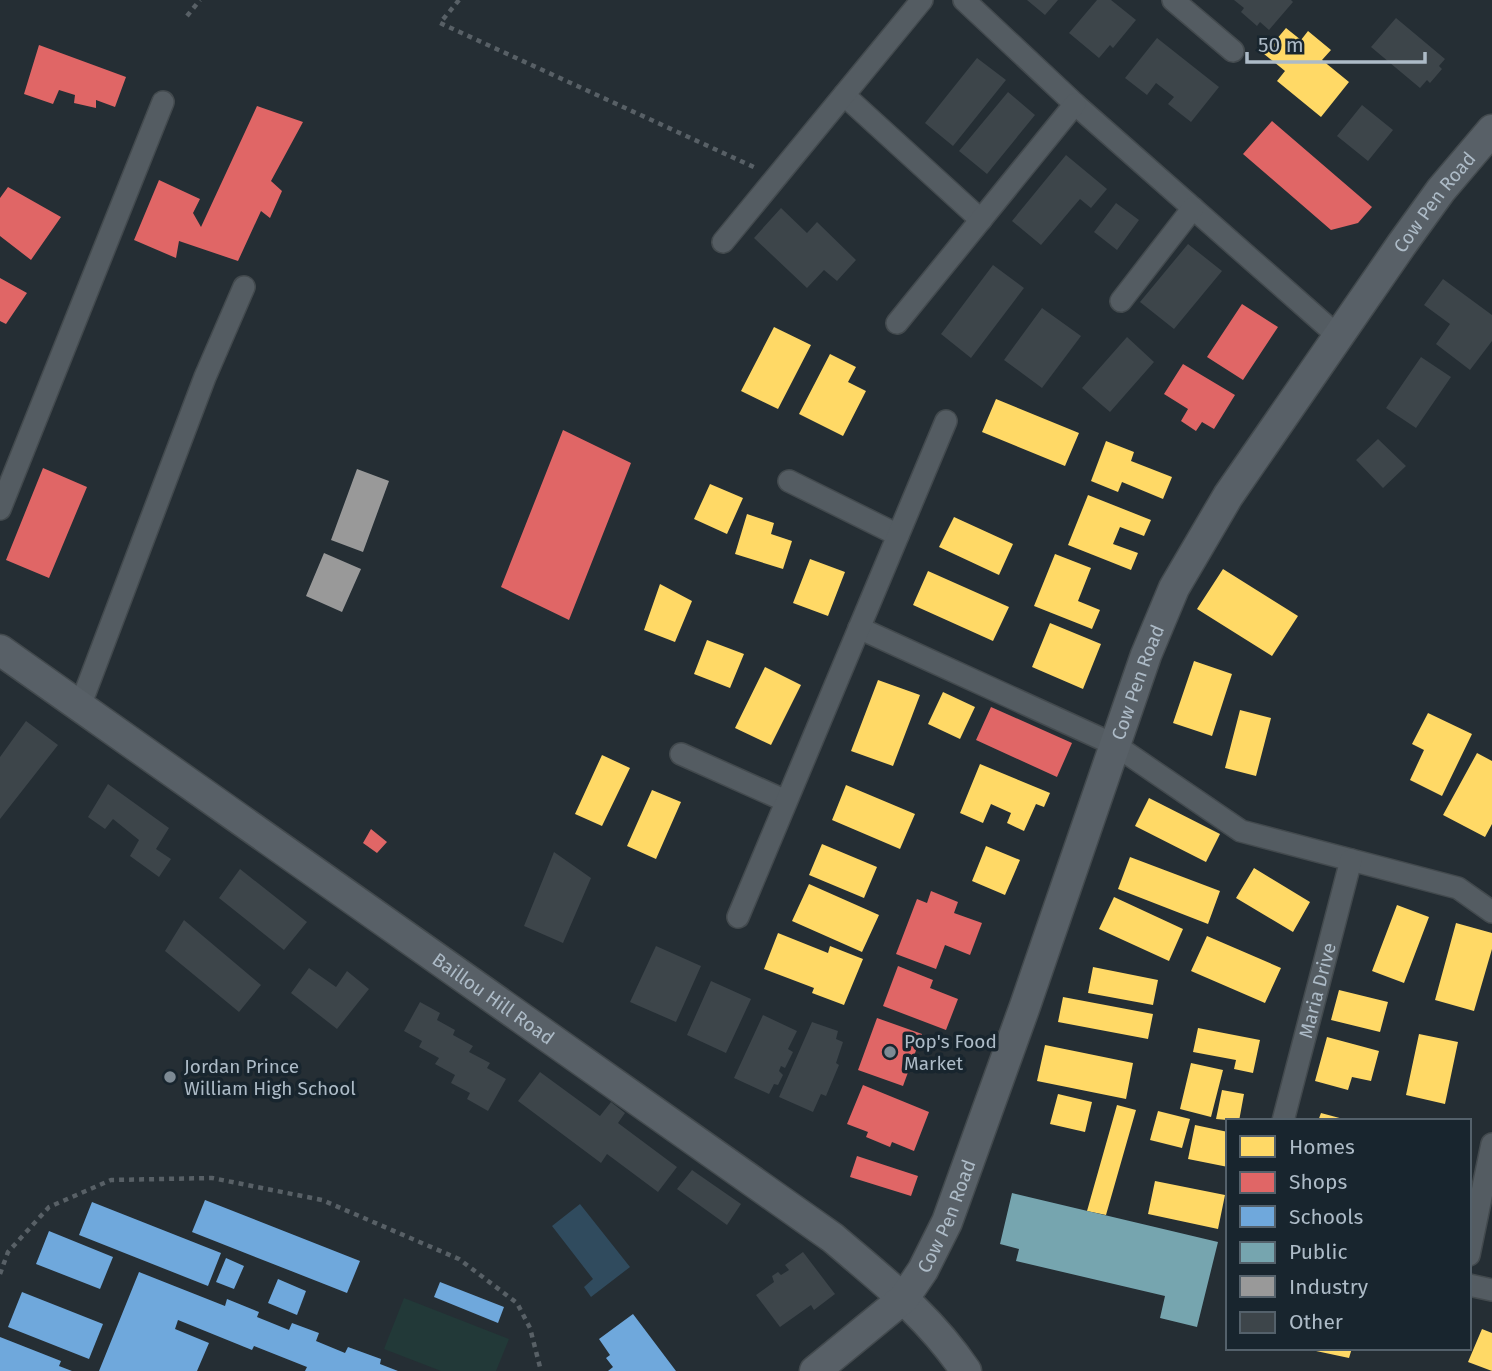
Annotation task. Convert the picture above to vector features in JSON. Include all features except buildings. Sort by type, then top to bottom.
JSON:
[{"type":"main road","name":"Cow Pen Road","points":[[815,1371],[904,1298],[923,1270],[947,1222],[1146,655],[1174,588],[1228,495],[1441,190],[1492,130]]},
{"type":"main road","name":"Baillou Hill Road","points":[[0,650],[833,1238],[904,1298],[936,1331],[966,1371]]},
{"type":"street","points":[[723,242],[922,0]]},
{"type":"street","points":[[964,0],[1075,104],[1339,337]]},
{"type":"street","points":[[1173,0],[1233,51]]},
{"type":"street","points":[[844,95],[981,220]]},
{"type":"street","points":[[0,509],[163,102]]},
{"type":"street","points":[[897,323],[1075,104]]},
{"type":"street","points":[[1121,301],[1193,208]]},
{"type":"street","points":[[80,706],[205,377],[244,286]]},
{"type":"street","points":[[738,917],[946,421]]},
{"type":"street","points":[[789,481],[898,534]]},
{"type":"street","points":[[859,628],[1115,745],[1241,831],[1458,888],[1492,912]]},
{"type":"street","points":[[681,754],[786,801]]},
{"type":"street","name":"Maria Drive","points":[[1284,1119],[1351,860]]},
{"type":"street","points":[[1471,1245],[1492,1144]]},
{"type":"street","points":[[1471,1285],[1492,1290]]},
{"type":"path","points":[[187,16],[200,0]]},
{"type":"path","points":[[459,0],[440,23],[776,178]]},
{"type":"path","points":[[0,1274],[8,1252],[49,1208],[111,1180],[212,1178],[322,1200],[459,1259],[517,1303],[530,1328],[541,1371]]},
{"type":"green space","points":[[404,1298],[509,1339],[496,1371],[441,1371],[384,1349]]},
{"type":"water","points":[[580,1204],[630,1267],[591,1297],[584,1287],[593,1279],[552,1226]]},
{"type":"place","name":"Pop's Food Market","points":[[890,1052]]},
{"type":"place","name":"Jordan Prince William High School","points":[[170,1077]]}]
